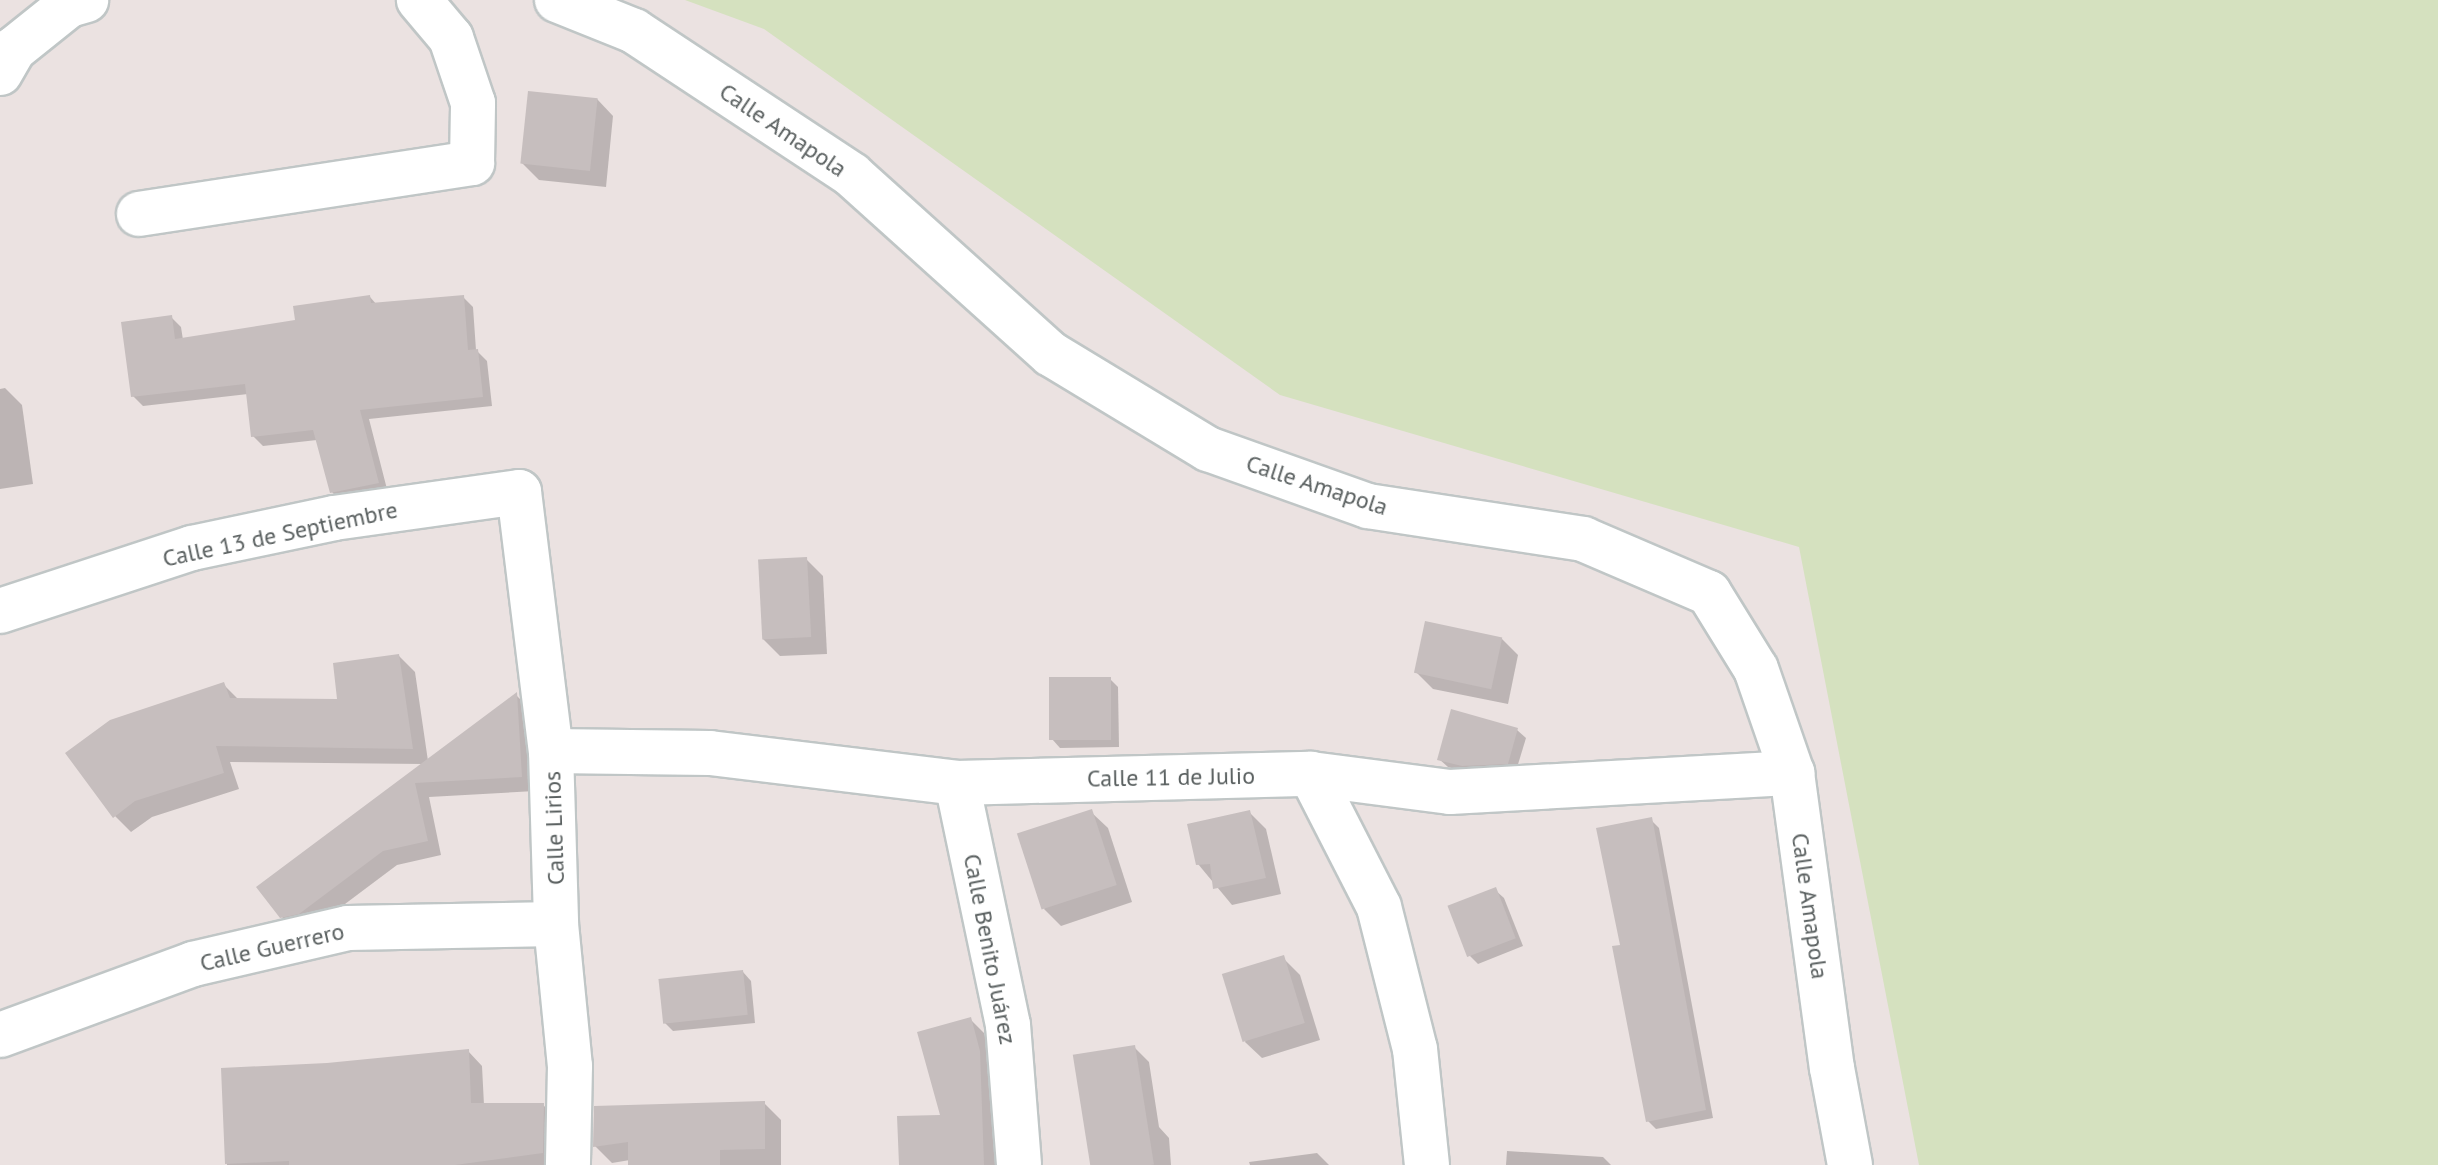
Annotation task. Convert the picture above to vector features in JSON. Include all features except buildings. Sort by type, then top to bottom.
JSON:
[{"type":"street","points":[[0,73],[14,49],[69,5],[86,0]]},
{"type":"street","points":[[139,214],[472,163],[473,103],[451,38],[419,0]]},
{"type":"street","name":"Calle Amapola","points":[[557,0],[634,31],[852,175],[1051,354],[1208,449],[1368,506],[1583,539],[1709,593],[1756,669],[1792,773],[1832,1068],[1850,1165]]},
{"type":"street","name":"Calle 13 de Septiembre","points":[[0,611],[192,548],[334,518],[519,492]]},
{"type":"street","name":"Calle Lirios","points":[[519,492],[551,751],[556,924],[570,1066],[568,1165]]},
{"type":"street","name":"Calle 11 de Julio","points":[[551,751],[710,753],[957,783],[1311,774],[1450,792],[1792,773]]},
{"type":"street","points":[[1311,774],[1379,907],[1415,1049],[1427,1165]]},
{"type":"street","name":"Calle Benito Juárez","points":[[957,783],[1008,1025],[1019,1165]]},
{"type":"street","name":"Calle Guerrero","points":[[0,1035],[193,964],[348,928],[556,924]]},
{"type":"green space","points":[[685,0],[2438,0],[2438,1165],[1919,1165],[1799,547],[1280,395],[764,29]]}]
